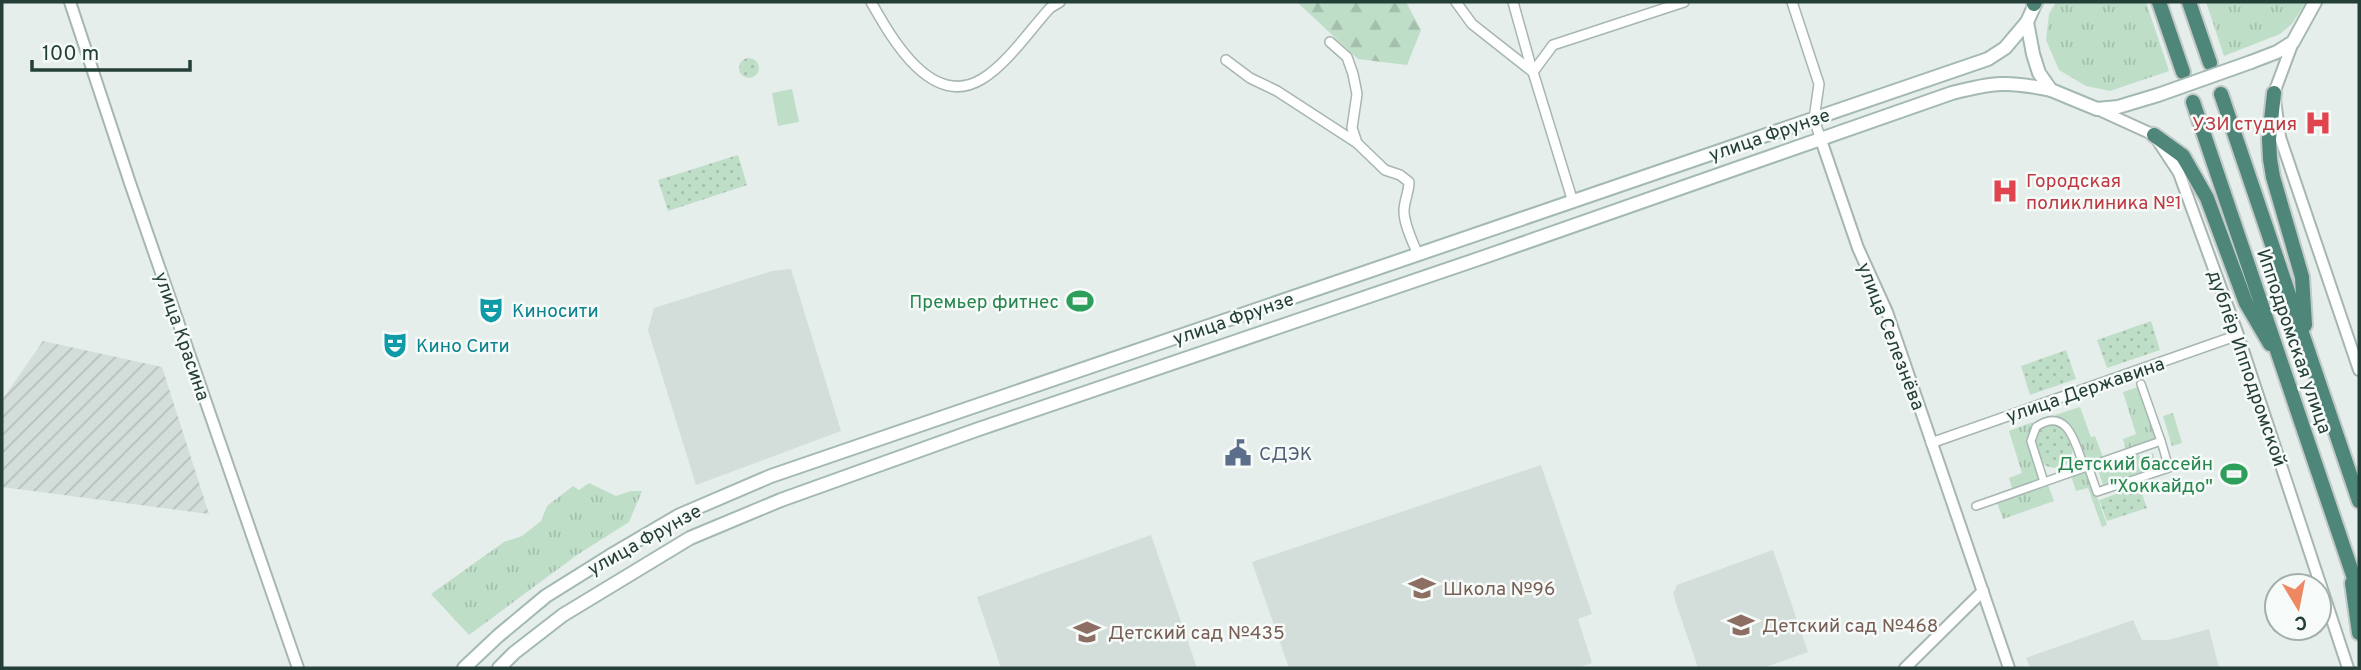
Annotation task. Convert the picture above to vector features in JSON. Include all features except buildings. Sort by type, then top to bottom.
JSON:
[{"type":"highway","points":[[2159,2],[2183,72]]},
{"type":"highway","points":[[2189,2],[2210,64]]},
{"type":"highway","points":[[2274,93],[2269,139],[2270,159],[2302,277],[2306,344]]},
{"type":"highway","name":"Ипподромская улица","points":[[2221,94],[2359,501]]},
{"type":"highway","name":"Ипподромская улица","points":[[2193,102],[2359,593]]},
{"type":"highway","points":[[2154,135],[2183,156],[2207,198],[2246,303],[2282,360]]},
{"type":"highway","points":[[2349,564],[2359,633]]},
{"type":"main road","points":[[2035,2],[2027,22],[2039,73],[2051,90]]},
{"type":"main road","points":[[2096,109],[2118,107],[2158,95],[2277,52],[2293,41],[2314,3]]},
{"type":"main road","name":"улица Фрунзе","points":[[464,668],[547,596],[680,515],[771,476],[1988,59],[2005,48],[2027,22]]},
{"type":"main road","name":"улица Фрунзе","points":[[499,668],[563,615],[690,538],[781,500],[1053,403],[1821,141],[1952,93],[1989,83],[2018,83],[2051,90],[2096,109]]},
{"type":"main road","points":[[1146,347],[1153,369]]},
{"type":"main road","points":[[1044,382],[1053,403]]},
{"type":"street","name":"улица Красина","points":[[71,2],[130,183],[298,668]]},
{"type":"street","points":[[871,2],[919,72],[945,85],[963,85],[981,80],[997,68],[1050,8],[1060,2]]},
{"type":"street","points":[[1456,2],[1472,24],[1533,72]]},
{"type":"street","points":[[1513,2],[1573,202]]},
{"type":"street","points":[[1533,72],[1553,45],[1684,2]]},
{"type":"street","name":"улица Селезнёва","points":[[1792,2],[1819,84],[1814,119],[1821,141],[1858,248],[1887,312],[2009,668]]},
{"type":"street","points":[[2293,41],[2274,93],[2280,137],[2359,370]]},
{"type":"street","points":[[1330,42],[1347,58],[1353,74],[1357,94],[1352,128],[1357,144]]},
{"type":"street","points":[[1226,60],[1250,78],[1277,91],[1357,144],[1385,170],[1400,175],[1409,182],[1403,207],[1404,218],[1418,256]]},
{"type":"street","points":[[2096,109],[2154,135]]},
{"type":"street","name":"дублёр Ипподромской","points":[[2154,135],[2179,173],[2238,335],[2348,668]]},
{"type":"street","name":"улица Державина","points":[[1931,443],[2238,335]]},
{"type":"street","points":[[2045,482],[2031,441],[2036,427],[2049,421],[2063,424],[2069,429],[2097,492],[2169,468],[2141,384]]},
{"type":"street","points":[[1976,506],[2161,441]]},
{"type":"street","points":[[1905,668],[1983,592]]},
{"type":"shaded area","points":[[791,269],[841,431],[696,485],[648,330],[654,308],[772,271]]},
{"type":"shaded area","points":[[43,341],[162,367],[209,514],[2,487],[2,400]]},
{"type":"shaded area","name":"Школа №96","points":[[1541,465],[1592,614],[1578,619],[1592,663],[1577,668],[1289,668],[1252,562]]},
{"type":"shaded area","name":"Детский сад №435","points":[[1151,535],[1197,668],[1001,668],[977,597]]},
{"type":"shaded area","name":"Детский сад №468","points":[[1773,550],[1808,652],[1763,668],[1698,668],[1673,594],[1677,585]]},
{"type":"shaded area","points":[[2133,620],[2142,640],[2168,640],[2209,629],[2219,668],[2030,668],[2026,658]]},
{"type":"green space","points":[[1297,2],[1406,2],[1421,30],[1407,65],[1358,59]]},
{"type":"green space","points":[[2056,2],[2146,2],[2169,71],[2110,91],[2086,86],[2059,70],[2046,40],[2049,14]]},
{"type":"green space","points":[[2206,2],[2306,2],[2292,24],[2280,34],[2224,56]]},
{"type":"green space","points":[[749,58],[756,61],[759,68],[756,75],[749,78],[742,75],[739,68],[742,61]]},
{"type":"green space","points":[[792,89],[799,122],[778,126],[772,93]]},
{"type":"green space","points":[[738,155],[747,185],[668,211],[658,180]]},
{"type":"green space","points":[[2151,321],[2160,350],[2107,368],[2097,340]]},
{"type":"green space","points":[[2066,350],[2076,379],[2030,395],[2021,366]]},
{"type":"green space","points":[[2141,386],[2159,440],[2114,454],[2126,449],[2123,439],[2136,434],[2123,392]]},
{"type":"green space","points":[[2080,407],[2091,437],[2095,436],[2103,457],[2107,458],[2087,465],[2072,426],[2055,415]]},
{"type":"green space","points":[[2173,413],[2182,443],[2172,446],[2163,416]]},
{"type":"green space","points":[[2033,422],[2027,441],[2041,481],[2013,491],[2009,478],[2022,473],[2009,431]]},
{"type":"green space","points":[[2049,424],[2061,426],[2071,442],[2072,454],[2068,462],[2060,467],[2042,463],[2036,454],[2036,434]]},
{"type":"green space","points":[[2138,452],[2144,471],[2103,485],[2097,467]]},
{"type":"green space","points":[[2153,453],[2158,466],[2145,470],[2141,457]]},
{"type":"green space","points":[[2088,470],[2107,525],[2102,527],[2088,488],[2076,491],[2071,476]]},
{"type":"green space","points":[[589,483],[616,496],[642,491],[629,522],[577,555],[469,635],[431,594],[504,542],[522,536],[541,521],[547,506],[573,486],[579,490]]},
{"type":"green space","points":[[2048,485],[2054,501],[2003,519],[1997,503]]},
{"type":"green space","points":[[2139,486],[2147,508],[2107,521],[2099,500]]},
{"type":"place","name":"УЗИ студия","points":[[2318,123]]},
{"type":"place","name":"Городская поликлиника №1","points":[[2005,191]]},
{"type":"place","name":"Премьер фитнес","points":[[1080,301]]},
{"type":"place","name":"Киносити","points":[[491,310]]},
{"type":"place","name":"Кино Сити","points":[[395,345]]},
{"type":"place","name":"СДЭК","points":[[1238,453]]},
{"type":"place","name":"Детский бассейн \"Хоккайдо\"","points":[[2234,474]]},
{"type":"place","name":"Школа №96","points":[[1422,588]]},
{"type":"place","name":"Детский сад №468","points":[[1741,625]]},
{"type":"place","name":"Детский сад №435","points":[[1087,632]]}]
